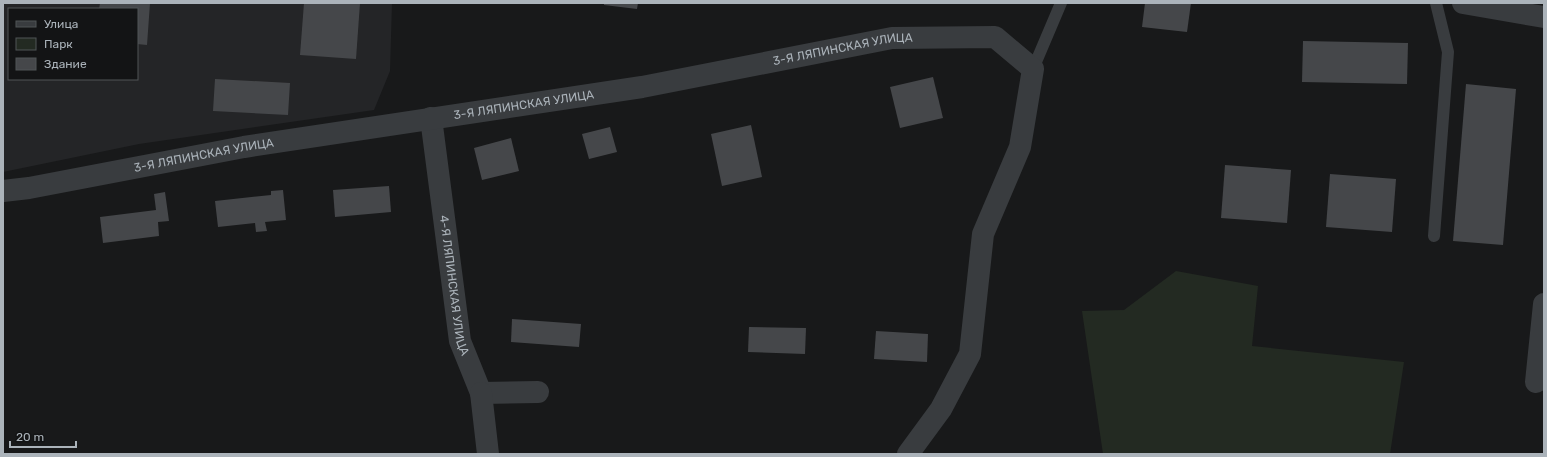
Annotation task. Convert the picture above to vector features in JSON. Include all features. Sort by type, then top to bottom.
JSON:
[{"type":"street","points":[[1463,3],[1544,17]]},
{"type":"street","name":"3-Я ЛЯПИНСКАЯ УЛИЦА","points":[[3,191],[29,188],[244,147],[642,87],[892,38],[995,37],[1033,69]]},
{"type":"street","points":[[908,454],[941,409],[970,354],[983,234],[1020,147],[1033,69]]},
{"type":"street","name":"4-Я ЛЯПИНСКАЯ УЛИЦА","points":[[432,118],[460,341],[481,393],[488,454]]},
{"type":"street","points":[[1536,382],[1544,304]]},
{"type":"street","points":[[481,393],[538,392]]},
{"type":"lane","points":[[1033,69],[1061,3]]},
{"type":"lane","points":[[1434,236],[1448,52],[1436,3]]},
{"type":"shaded area","points":[[3,3],[392,3],[390,71],[374,110],[139,144],[3,172]]},
{"type":"green space","points":[[1176,271],[1258,286],[1252,346],[1404,362],[1390,454],[1103,454],[1082,311],[1124,310]]},
{"type":"building","points":[[100,3],[150,3],[147,45],[138,44],[138,8],[99,8]]},
{"type":"building","points":[[304,3],[360,3],[356,59],[300,55]]},
{"type":"building","points":[[604,3],[638,3],[637,9],[604,5]]},
{"type":"building","points":[[1145,3],[1191,3],[1187,32],[1142,27]]},
{"type":"building","points":[[1303,41],[1408,43],[1407,84],[1302,82]]},
{"type":"building","points":[[933,77],[943,118],[900,128],[890,87]]},
{"type":"building","points":[[215,79],[290,83],[288,115],[213,111]]},
{"type":"building","points":[[1466,84],[1516,89],[1503,245],[1453,241]]},
{"type":"building","points":[[751,125],[762,177],[722,186],[711,134]]},
{"type":"building","points":[[610,127],[617,152],[589,159],[582,134]]},
{"type":"building","points":[[511,138],[519,171],[482,180],[474,148]]},
{"type":"building","points":[[1225,165],[1291,170],[1287,223],[1221,218]]},
{"type":"building","points":[[1330,174],[1396,179],[1392,232],[1326,227]]},
{"type":"building","points":[[389,186],[391,212],[335,217],[333,190]]},
{"type":"building","points":[[283,190],[286,220],[265,222],[267,231],[256,232],[255,223],[218,227],[215,201],[271,195],[271,191]]},
{"type":"building","points":[[165,192],[169,221],[158,222],[159,236],[103,243],[100,217],[156,210],[154,194]]},
{"type":"building","points":[[512,319],[581,324],[579,347],[511,342]]},
{"type":"building","points":[[749,327],[806,328],[805,354],[748,352]]},
{"type":"building","points":[[876,331],[928,334],[927,362],[874,359]]}]
